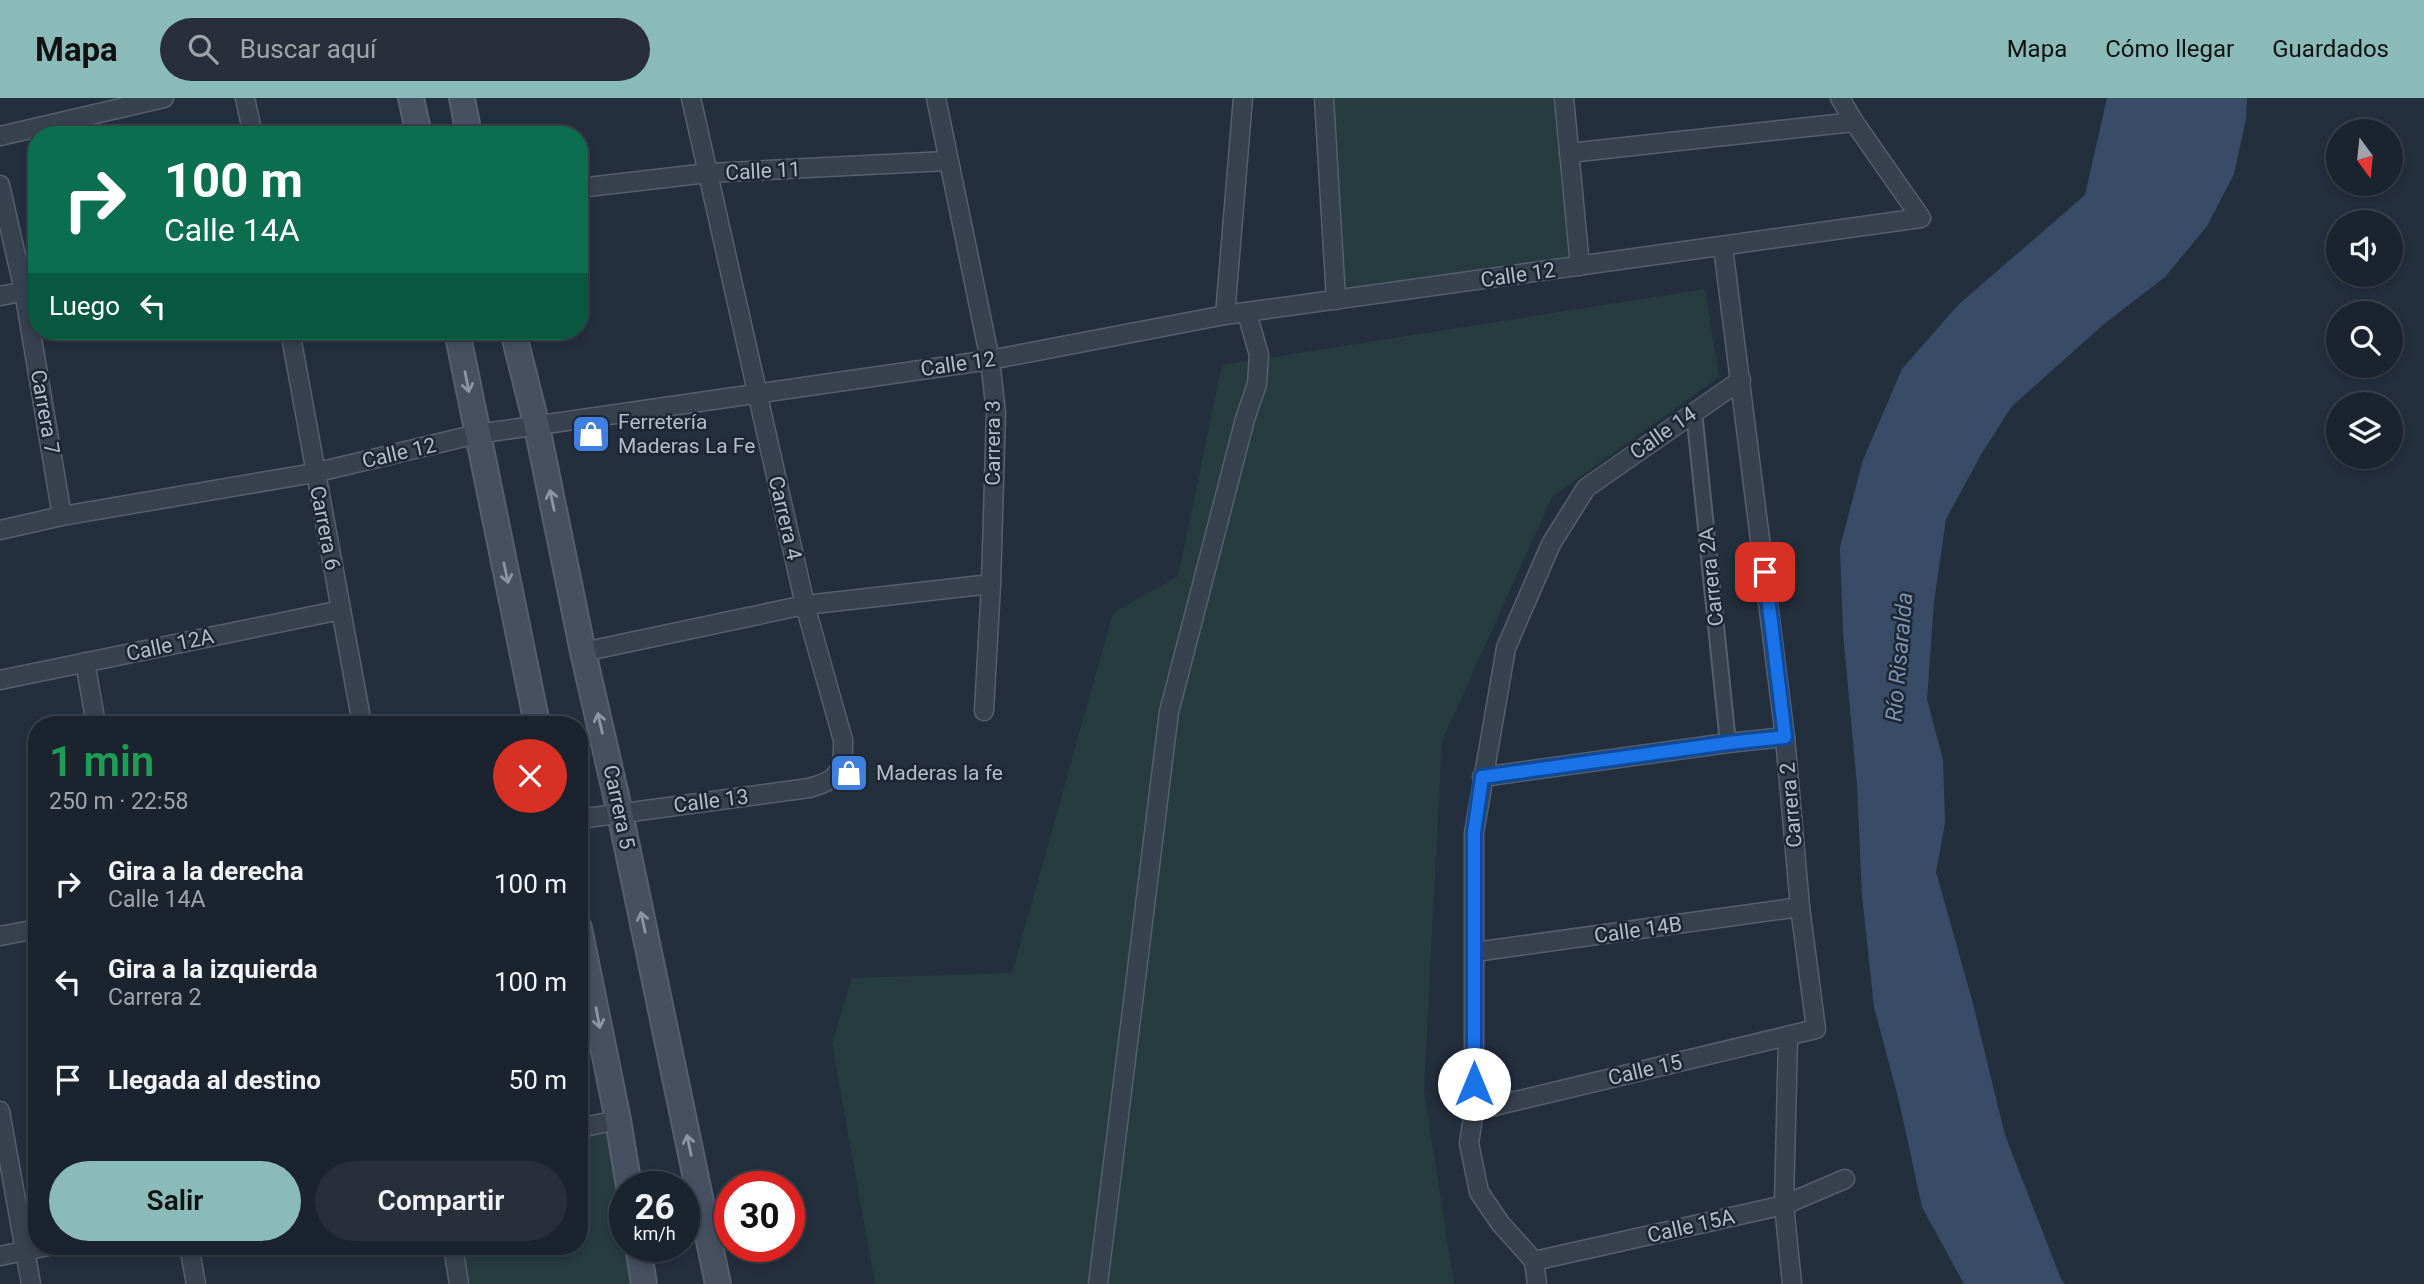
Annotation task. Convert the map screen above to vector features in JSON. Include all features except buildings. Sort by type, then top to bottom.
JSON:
[{"type":"main road","points":[[411,98],[417,126]]},
{"type":"main road","points":[[462,98],[467,126]]},
{"type":"main road","points":[[459,340],[535,716]]},
{"type":"main road","name":"Carrera 5","points":[[515,340],[537,427],[583,652],[621,813],[718,1284]]},
{"type":"main road","points":[[588,991],[618,1120],[626,1171]]},
{"type":"main road","points":[[641,1262],[644,1284]]},
{"type":"street","points":[[43,126],[164,98]]},
{"type":"street","points":[[245,98],[251,126]]},
{"type":"street","name":"Carrera 4","points":[[691,98],[805,605],[843,740],[844,759],[839,773]]},
{"type":"street","name":"Carrera 3","points":[[936,98],[990,359],[996,413],[984,710]]},
{"type":"street","points":[[1225,315],[1244,98]]},
{"type":"street","points":[[1324,98],[1336,300]]},
{"type":"street","points":[[1564,98],[1580,267]]},
{"type":"street","points":[[1569,153],[1854,122],[1840,98]]},
{"type":"street","name":"Calle 12","points":[[0,530],[62,516],[314,472],[477,434],[990,359],[1225,315],[1921,218],[1854,122]]},
{"type":"street","points":[[0,136],[28,130]]},
{"type":"street","name":"Calle 11","points":[[588,187],[708,173],[947,161]]},
{"type":"street","name":"Carrera 7","points":[[0,186],[28,283]]},
{"type":"street","name":"Carrera 2","points":[[1723,247],[1785,737],[1800,907],[1816,1029]]},
{"type":"street","points":[[0,296],[28,290]]},
{"type":"street","points":[[1098,1284],[1169,712],[1245,419],[1257,384],[1259,355],[1247,313]]},
{"type":"street","name":"Carrera 7","points":[[37,340],[62,516]]},
{"type":"street","name":"Carrera 6","points":[[292,340],[361,716]]},
{"type":"street","name":"Calle 14","points":[[1482,777],[1506,648],[1551,544],[1586,488],[1741,380]]},
{"type":"street","name":"Carrera 2A","points":[[1693,411],[1728,743]]},
{"type":"street","points":[[583,652],[805,605],[991,584]]},
{"type":"street","name":"Calle 12A","points":[[0,680],[341,610]]},
{"type":"street","points":[[85,662],[95,716]]},
{"type":"street","points":[[1536,1284],[1534,1261],[1500,1223],[1479,1192],[1469,1143],[1474,1111],[1474,833],[1482,777],[1785,737]]},
{"type":"street","name":"Calle 13","points":[[588,818],[809,788],[827,783],[839,773]]},
{"type":"street","name":"Calle 14B","points":[[1475,952],[1800,907]]},
{"type":"street","points":[[0,936],[28,931]]},
{"type":"street","name":"Calle 15","points":[[1474,1111],[1816,1029]]},
{"type":"street","points":[[1788,1036],[1784,1205],[1792,1284]]},
{"type":"street","points":[[0,1111],[32,1284]]},
{"type":"street","points":[[588,1126],[618,1120]]},
{"type":"street","name":"Calle 15A","points":[[1534,1261],[1784,1205],[1845,1179]]},
{"type":"street","points":[[0,1256],[26,1251]]},
{"type":"street","points":[[191,1255],[196,1284]]},
{"type":"street","points":[[454,1255],[459,1284]]},
{"type":"green space","points":[[1329,98],[1555,98],[1569,260],[1340,297]]},
{"type":"green space","points":[[1705,289],[1719,377],[1552,497],[1442,741],[1424,1091],[1454,1284],[875,1284],[832,1043],[852,978],[1012,973],[1113,613],[1178,576],[1222,365]]},
{"type":"green space","points":[[618,1120],[623,1171],[609,1171],[609,1262],[641,1262],[644,1284],[459,1284],[454,1255],[588,1255],[588,1126]]},
{"type":"water","name":"Río Risaralda","points":[[2107,98],[2247,98],[2246,119],[2234,174],[2207,226],[2165,277],[2104,324],[2012,406],[1982,453],[1946,519],[1934,602],[1927,699],[1943,760],[1945,823],[1936,872],[1972,1000],[2005,1135],[2065,1284],[1964,1284],[1922,1207],[1899,1101],[1874,1007],[1862,896],[1857,785],[1843,633],[1840,547],[1863,460],[1902,369],[1958,305],[2085,195]]},
{"type":"place","name":"Ferretería Maderas La Fe","points":[[591,434]]},
{"type":"place","name":"Maderas la fe","points":[[849,773]]},
{"type":"route","points":[[1474,1084],[1474,833],[1482,777],[1785,737],[1765,572]]}]
